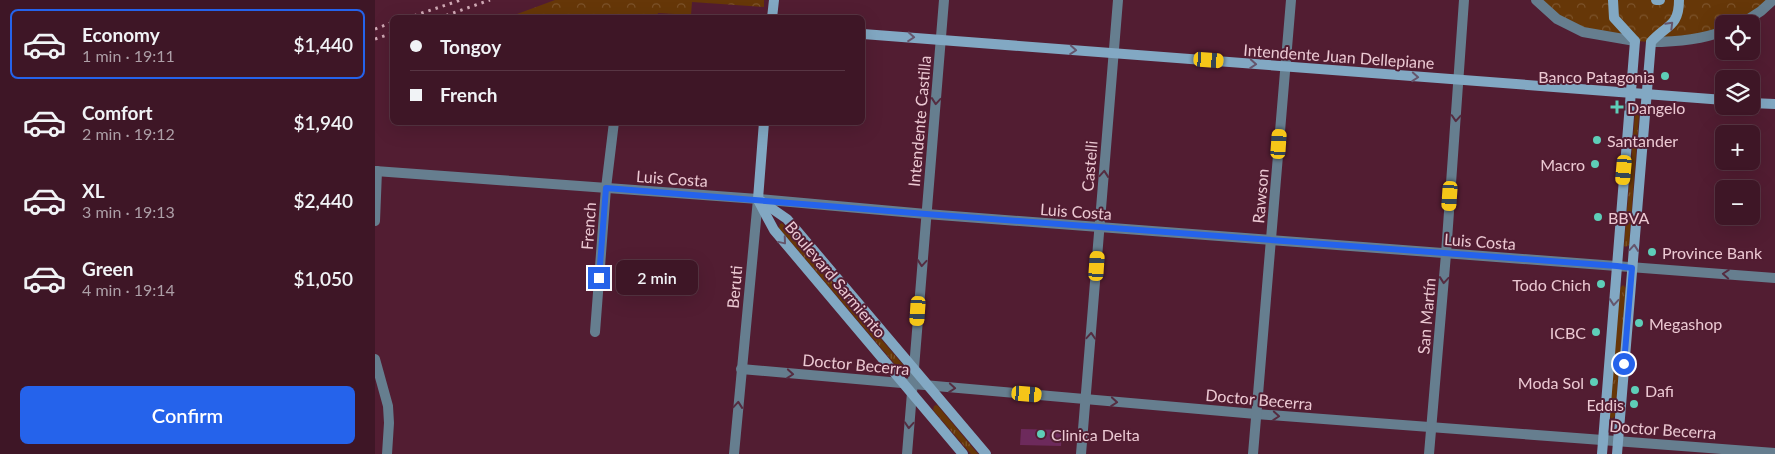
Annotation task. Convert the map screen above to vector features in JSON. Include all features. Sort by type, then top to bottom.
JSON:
[{"type":"main road","points":[[772,15],[774,0]]},
{"type":"main road","points":[[1602,454],[1635,41],[1614,18],[1613,0]]},
{"type":"main road","points":[[1617,454],[1651,42],[1675,22],[1679,0]]},
{"type":"main road","name":"Intendente Juan Dellepiane","points":[[865,34],[1715,99]]},
{"type":"main road","points":[[1760,103],[1775,104]]},
{"type":"main road","name":"Beruti","points":[[758,199],[764,125]]},
{"type":"main road","name":"Boulevard Sarmiento","points":[[758,199],[787,219],[986,454]]},
{"type":"main road","name":"Boulevard Sarmiento","points":[[758,199],[774,230],[909,387],[963,454]]},
{"type":"street","name":"Intendente Castilla","points":[[907,454],[909,387],[914,369],[944,0]]},
{"type":"street","name":"Castelli","points":[[1081,454],[1118,0]]},
{"type":"street","name":"Rawson","points":[[1253,454],[1291,0]]},
{"type":"street","name":"San Martín","points":[[1429,454],[1446,254],[1464,0]]},
{"type":"street","points":[[1536,0],[1557,19],[1583,32],[1635,41]]},
{"type":"street","points":[[1755,15],[1773,0]]},
{"type":"street","points":[[1651,42],[1703,39],[1715,34]]},
{"type":"street","name":"French","points":[[595,332],[606,188],[614,125]]},
{"type":"street","points":[[375,221],[376,171]]},
{"type":"street","name":"Luis Costa","points":[[376,171],[758,199],[1099,228],[1775,278]]},
{"type":"street","name":"Beruti","points":[[734,454],[758,199]]},
{"type":"street","points":[[375,359],[388,406],[387,454]]},
{"type":"street","name":"Doctor Becerra","points":[[741,369],[909,387],[928,386],[1255,414],[1775,453]]},
{"type":"green space","points":[[555,0],[764,0],[764,7],[692,2],[691,15],[658,13],[658,15],[514,15]]},
{"type":"green space","points":[[1536,0],[1773,0],[1753,15],[1715,15],[1715,32],[1651,42],[1583,32]]},
{"type":"green space","points":[[1635,114],[1639,116],[1629,245],[1626,247],[1624,246]]},
{"type":"green space","points":[[782,223],[904,366],[903,370],[899,369],[779,228]]},
{"type":"green space","points":[[1623,285],[1626,288],[1615,416],[1612,419],[1609,416],[1620,288]]},
{"type":"green space","points":[[936,405],[978,454],[971,454],[933,410]]},
{"type":"building","name":"Clinica Delta","points":[[1021,429],[1062,430],[1061,446],[1020,445]]},
{"type":"railway","points":[[416,15],[461,0]]},
{"type":"railway","points":[[448,15],[490,0]]},
{"type":"railway","points":[[375,29],[390,23]]},
{"type":"railway","points":[[375,39],[390,34]]},
{"type":"place","name":"Banco Patagonia","points":[[1665,76]]},
{"type":"place","name":"Dangelo","points":[[1617,107]]},
{"type":"place","name":"Santander","points":[[1597,140]]},
{"type":"place","name":"Macro","points":[[1595,164]]},
{"type":"place","name":"BBVA","points":[[1598,217]]},
{"type":"place","name":"Province Bank","points":[[1652,252]]},
{"type":"place","name":"Todo Chich","points":[[1601,284]]},
{"type":"place","name":"Megashop","points":[[1639,323]]},
{"type":"place","name":"ICBC","points":[[1596,332]]},
{"type":"place","name":"Moda Sol","points":[[1594,382]]},
{"type":"place","name":"Dafi","points":[[1635,390]]},
{"type":"place","name":"Eddis","points":[[1634,404]]},
{"type":"place","name":"Clinica Delta","points":[[1041,434]]},
{"type":"route","points":[[599,278],[606,188],[1617,266],[1632,268],[1624,364]]}]
